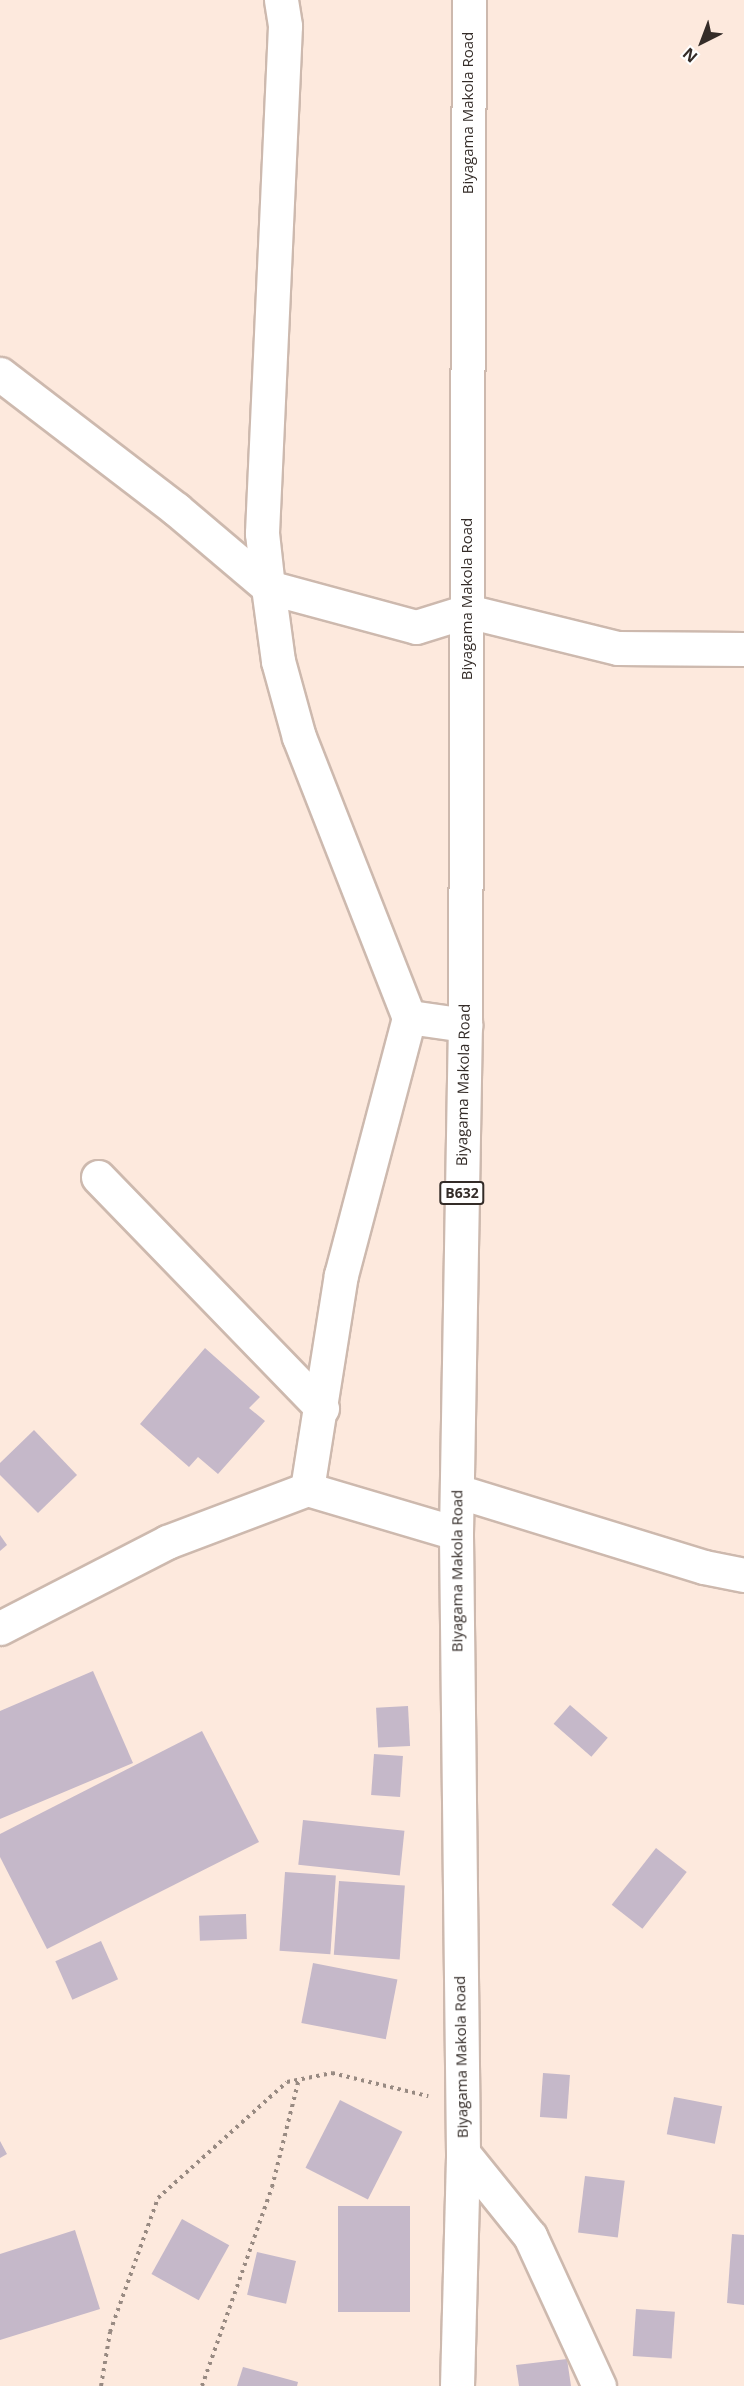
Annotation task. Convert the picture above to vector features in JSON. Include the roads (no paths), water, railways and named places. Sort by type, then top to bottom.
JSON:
[{"type":"street","points":[[282,0],[285,26],[262,533],[268,587],[278,661],[299,737],[409,1017],[341,1275],[322,1408],[307,1489]]},
{"type":"street","name":"Biyagama Makola Road","points":[[457,2386],[463,2153],[456,1533],[465,1025],[468,0]]},
{"type":"street","points":[[0,374],[176,510],[268,587],[416,627],[467,611],[618,648],[744,649]]},
{"type":"street","points":[[409,1017],[465,1025]]},
{"type":"street","points":[[98,1177],[322,1408]]},
{"type":"street","points":[[0,1628],[167,1542],[307,1489],[456,1533]]},
{"type":"street","points":[[457,1491],[744,1575]]},
{"type":"street","points":[[463,2153],[530,2236],[599,2386]]}]
